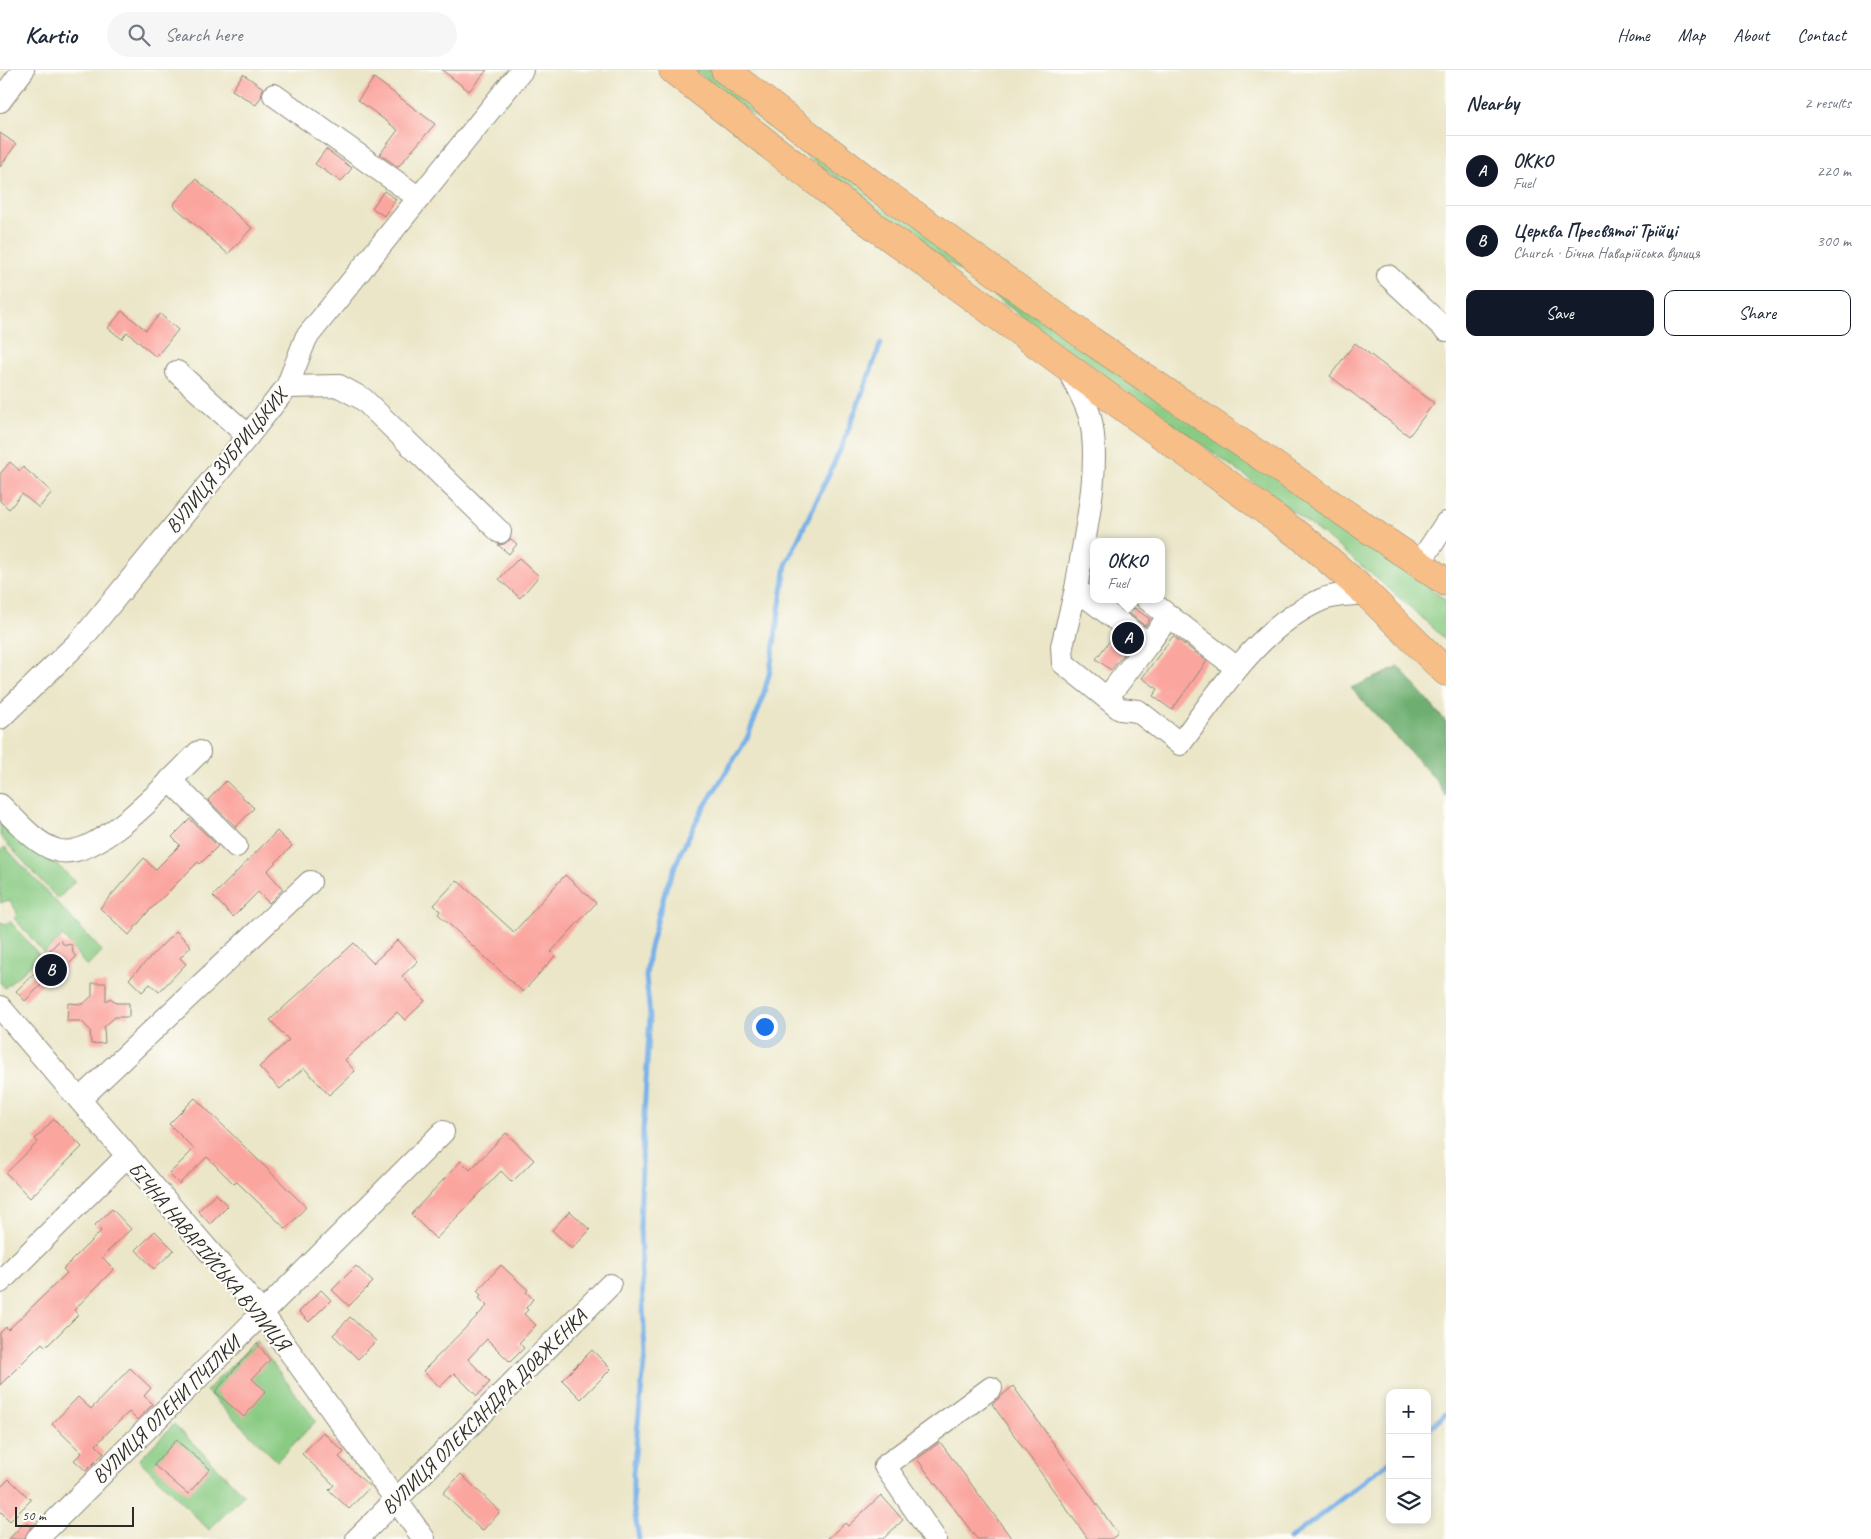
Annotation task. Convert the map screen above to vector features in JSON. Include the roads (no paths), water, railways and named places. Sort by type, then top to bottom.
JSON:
[{"type":"highway","points":[[673,70],[859,215],[1307,541],[1366,593],[1446,672]]},
{"type":"highway","points":[[725,70],[879,189],[1090,340],[1446,582]]},
{"type":"street","points":[[0,101],[23,70]]},
{"type":"street","name":"ВУЛИЦЯ ЗУБРИЦЬКИХ","points":[[0,718],[81,640],[248,436],[287,387],[306,338],[522,70]]},
{"type":"street","points":[[274,95],[419,198]]},
{"type":"street","points":[[1388,276],[1446,330]]},
{"type":"street","points":[[1067,368],[1089,414],[1095,442],[1088,554],[1076,589],[1062,646],[1063,663],[1120,709],[1138,711],[1180,744],[1237,668],[1273,632],[1297,613],[1323,599],[1366,593]]},
{"type":"street","points":[[177,372],[248,436]]},
{"type":"street","points":[[287,387],[339,386],[363,399],[500,532]]},
{"type":"street","points":[[1419,564],[1446,523]]},
{"type":"street","points":[[1076,589],[1090,600]]},
{"type":"street","points":[[1094,603],[1148,644]]},
{"type":"street","points":[[1152,603],[1237,668]]},
{"type":"street","points":[[1107,698],[1169,616]]},
{"type":"street","points":[[0,805],[45,845],[58,851],[79,850],[128,821],[199,752]]},
{"type":"street","points":[[170,780],[236,846]]},
{"type":"street","points":[[80,1099],[310,882]]},
{"type":"street","name":"БІЧНА НАВАРІЙСЬКА ВУЛИЦЯ","points":[[0,1007],[80,1099],[126,1157],[262,1313],[424,1539]]},
{"type":"street","name":"ВУЛИЦЯ ОЛЕНИ ПЧІЛКИ","points":[[37,1539],[442,1132]]},
{"type":"street","points":[[0,1282],[126,1157]]},
{"type":"street","name":"ВУЛИЦЯ ОЛЕКСАНДРА ДОВЖЕНКА","points":[[357,1539],[610,1286]]},
{"type":"street","points":[[935,1539],[885,1466],[991,1388]]},
{"type":"waterway","points":[[639,1539],[633,1503],[633,1473],[645,1355],[640,1228],[643,1131],[650,1016],[646,977],[649,951],[666,888],[681,852],[700,814],[747,738],[761,703],[770,671],[786,565],[843,444],[881,343]]},
{"type":"waterway","points":[[1431,1427],[1446,1414]]},
{"type":"waterway","points":[[1290,1539],[1386,1464]]},
{"type":"place","name":"ОККО","points":[[1128,638]]},
{"type":"place","name":"Церква Пресвятої Трійці","points":[[51,970]]}]
